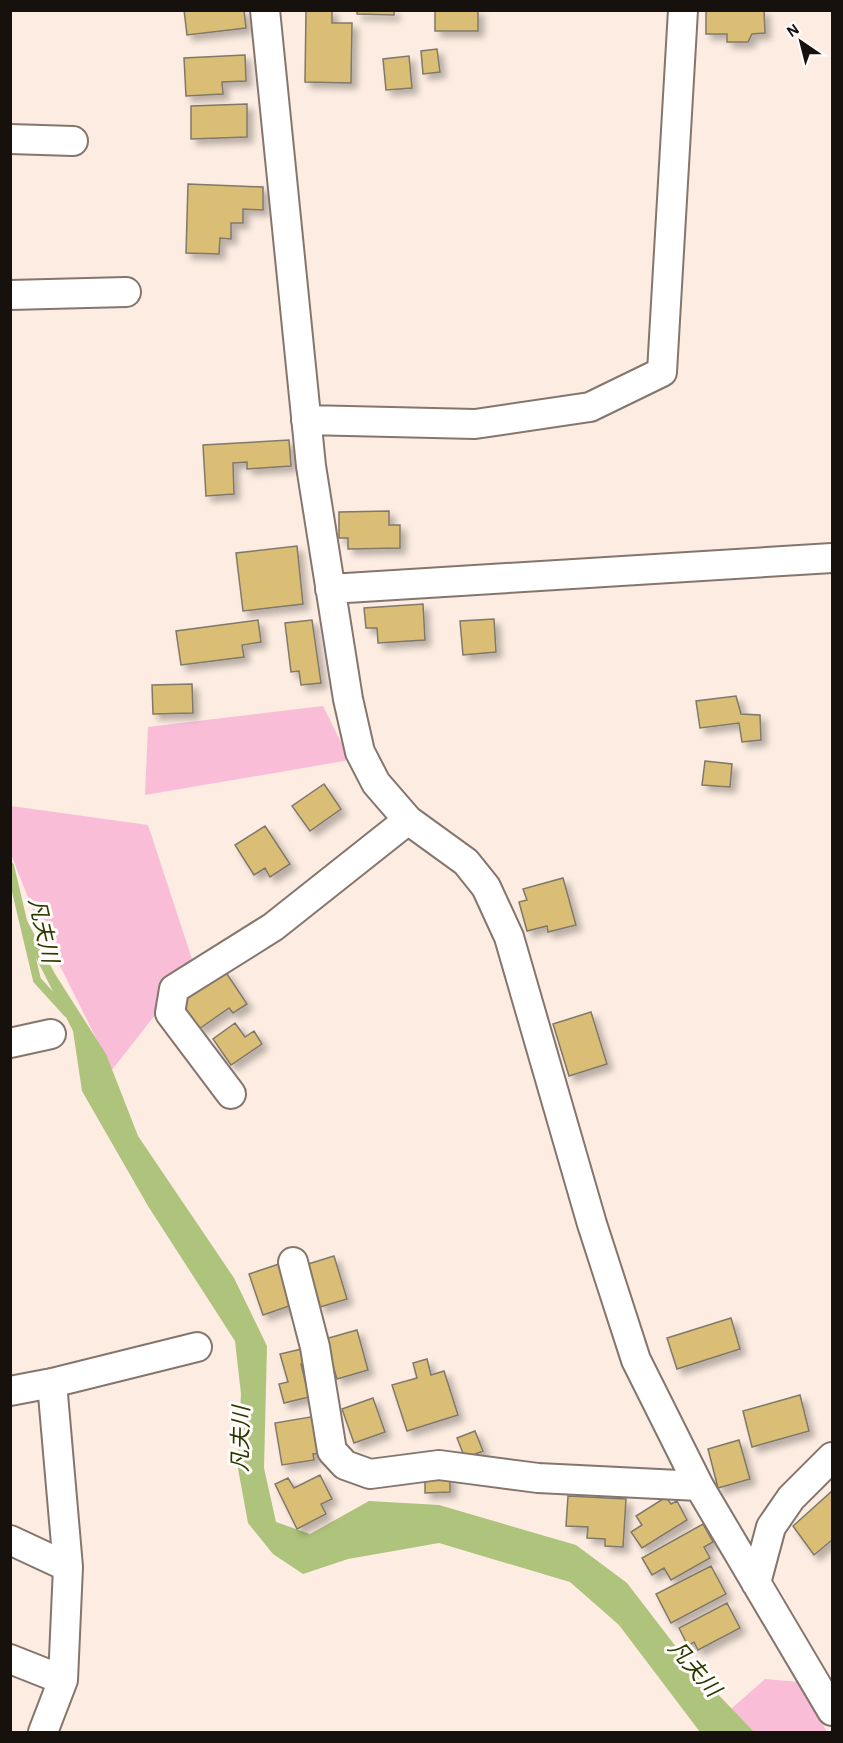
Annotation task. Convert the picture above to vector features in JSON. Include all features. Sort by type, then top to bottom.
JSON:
[{"type":"street","points":[[266,10],[311,466],[348,699],[360,752],[376,783],[408,820],[466,862],[486,887],[509,937],[592,1224],[636,1360],[699,1486],[832,1711]]},
{"type":"street","points":[[306,420],[475,424],[590,407],[662,372],[683,10]]},
{"type":"street","points":[[10,139],[73,141]]},
{"type":"street","points":[[10,295],[126,292]]},
{"type":"street","points":[[330,589],[832,558]]},
{"type":"street","points":[[231,1094],[170,1013],[174,989],[273,927],[408,820]]},
{"type":"street","points":[[10,1042],[51,1034]]},
{"type":"street","points":[[292,1262],[315,1347],[332,1451],[345,1465],[370,1474],[439,1465],[538,1478],[699,1486]]},
{"type":"street","points":[[10,1391],[52,1383],[197,1347]]},
{"type":"street","points":[[43,1732],[63,1680],[69,1567],[52,1383]]},
{"type":"street","points":[[756,1583],[771,1527],[791,1498],[832,1458]]},
{"type":"street","points":[[10,1540],[69,1567]]},
{"type":"street","points":[[10,1659],[63,1680]]},
{"type":"shaded area","points":[[323,706],[350,760],[145,795],[148,727]]},
{"type":"shaded area","points":[[11,806],[148,825],[194,965],[112,1070],[36,918],[11,854]]},
{"type":"shaded area","points":[[765,1679],[799,1682],[827,1732],[724,1732],[723,1716]]},
{"type":"water","points":[[22,911],[55,974],[106,1054],[138,1136],[234,1278],[267,1346],[264,1468],[276,1522],[310,1534],[369,1501],[439,1505],[576,1545],[627,1583],[690,1665],[754,1732],[700,1732],[619,1625],[570,1582],[439,1543],[348,1559],[303,1574],[273,1554],[248,1523],[237,1463],[241,1394],[235,1341],[148,1206],[82,1091],[73,1031],[29,944]]},
{"type":"building","points":[[184,10],[244,10],[246,28],[187,35]]},
{"type":"building","points":[[306,10],[332,10],[332,23],[352,23],[351,83],[305,82]]},
{"type":"building","points":[[357,10],[394,10],[394,15],[357,14]]},
{"type":"building","points":[[435,10],[478,10],[478,31],[435,31]]},
{"type":"building","points":[[706,10],[764,10],[765,33],[752,34],[748,42],[727,42],[727,34],[706,34]]},
{"type":"building","points":[[437,49],[440,72],[423,74],[421,51]]},
{"type":"building","points":[[245,55],[246,81],[222,82],[223,94],[186,96],[184,58]]},
{"type":"building","points":[[409,56],[412,88],[386,90],[383,59]]},
{"type":"building","points":[[247,104],[247,137],[191,139],[191,106]]},
{"type":"building","points":[[188,184],[263,187],[263,210],[243,209],[243,223],[231,223],[231,239],[220,238],[219,254],[186,253]]},
{"type":"building","points":[[289,440],[291,466],[247,469],[247,462],[233,463],[234,494],[206,496],[203,445]]},
{"type":"building","points":[[389,511],[389,525],[400,525],[400,548],[348,549],[348,538],[339,538],[339,512]]},
{"type":"building","points":[[297,546],[303,604],[243,611],[236,553]]},
{"type":"building","points":[[423,604],[425,640],[378,643],[377,628],[366,628],[364,608]]},
{"type":"building","points":[[494,619],[496,652],[463,655],[460,621]]},
{"type":"building","points":[[258,620],[261,642],[242,645],[244,657],[181,665],[176,631]]},
{"type":"building","points":[[312,620],[321,683],[301,685],[299,671],[291,672],[285,623]]},
{"type":"building","points":[[192,684],[193,713],[153,714],[152,685]]},
{"type":"building","points":[[736,696],[741,714],[760,715],[761,740],[742,742],[739,723],[700,728],[696,701]]},
{"type":"building","points":[[705,761],[732,764],[730,787],[702,785]]},
{"type":"building","points":[[324,784],[341,809],[310,831],[292,806]]},
{"type":"building","points":[[265,826],[290,864],[270,877],[265,868],[254,875],[235,845]]},
{"type":"building","points":[[563,878],[576,925],[548,932],[547,926],[527,931],[519,902],[527,900],[523,889]]},
{"type":"building","points":[[225,971],[247,1004],[233,1013],[229,1008],[199,1029],[180,1000]]},
{"type":"building","points":[[591,1012],[607,1064],[569,1076],[553,1024]]},
{"type":"building","points":[[235,1023],[245,1037],[254,1031],[262,1044],[231,1065],[213,1039]]},
{"type":"building","points":[[334,1256],[347,1299],[320,1307],[308,1264]]},
{"type":"building","points":[[279,1264],[292,1305],[263,1315],[249,1274]]},
{"type":"building","points":[[731,1318],[740,1349],[677,1369],[667,1338]]},
{"type":"building","points":[[357,1330],[368,1370],[337,1379],[325,1339]]},
{"type":"building","points":[[306,1348],[309,1362],[301,1364],[309,1397],[284,1403],[279,1384],[288,1382],[280,1354]]},
{"type":"building","points":[[427,1359],[431,1375],[444,1371],[458,1415],[407,1431],[392,1385],[417,1378],[413,1363]]},
{"type":"building","points":[[800,1395],[809,1431],[752,1447],[743,1411]]},
{"type":"building","points":[[373,1398],[385,1432],[354,1443],[342,1409]]},
{"type":"building","points":[[316,1416],[321,1453],[313,1454],[314,1460],[282,1465],[275,1423]]},
{"type":"building","points":[[475,1431],[483,1451],[465,1458],[457,1438]]},
{"type":"building","points":[[739,1440],[750,1479],[718,1488],[708,1449]]},
{"type":"building","points":[[320,1475],[332,1499],[321,1504],[326,1514],[297,1529],[275,1484],[288,1478],[294,1488]]},
{"type":"building","points":[[425,1475],[450,1475],[450,1492],[425,1493]]},
{"type":"building","points":[[832,1491],[832,1540],[814,1555],[793,1526]]},
{"type":"building","points":[[568,1496],[626,1499],[623,1547],[605,1546],[605,1539],[587,1538],[588,1527],[566,1526]]},
{"type":"building","points":[[666,1497],[671,1504],[677,1501],[687,1520],[642,1548],[631,1532],[642,1525],[636,1516]]},
{"type":"building","points":[[703,1524],[713,1542],[704,1547],[710,1558],[671,1580],[664,1568],[652,1575],[642,1558]]},
{"type":"building","points":[[711,1566],[726,1594],[671,1623],[656,1594]]},
{"type":"building","points":[[727,1603],[740,1628],[698,1650],[694,1642],[688,1646],[679,1628]]},
{"type":"waterway","name":"凡夫川","points":[[10,866],[37,980],[67,1013]]}]
